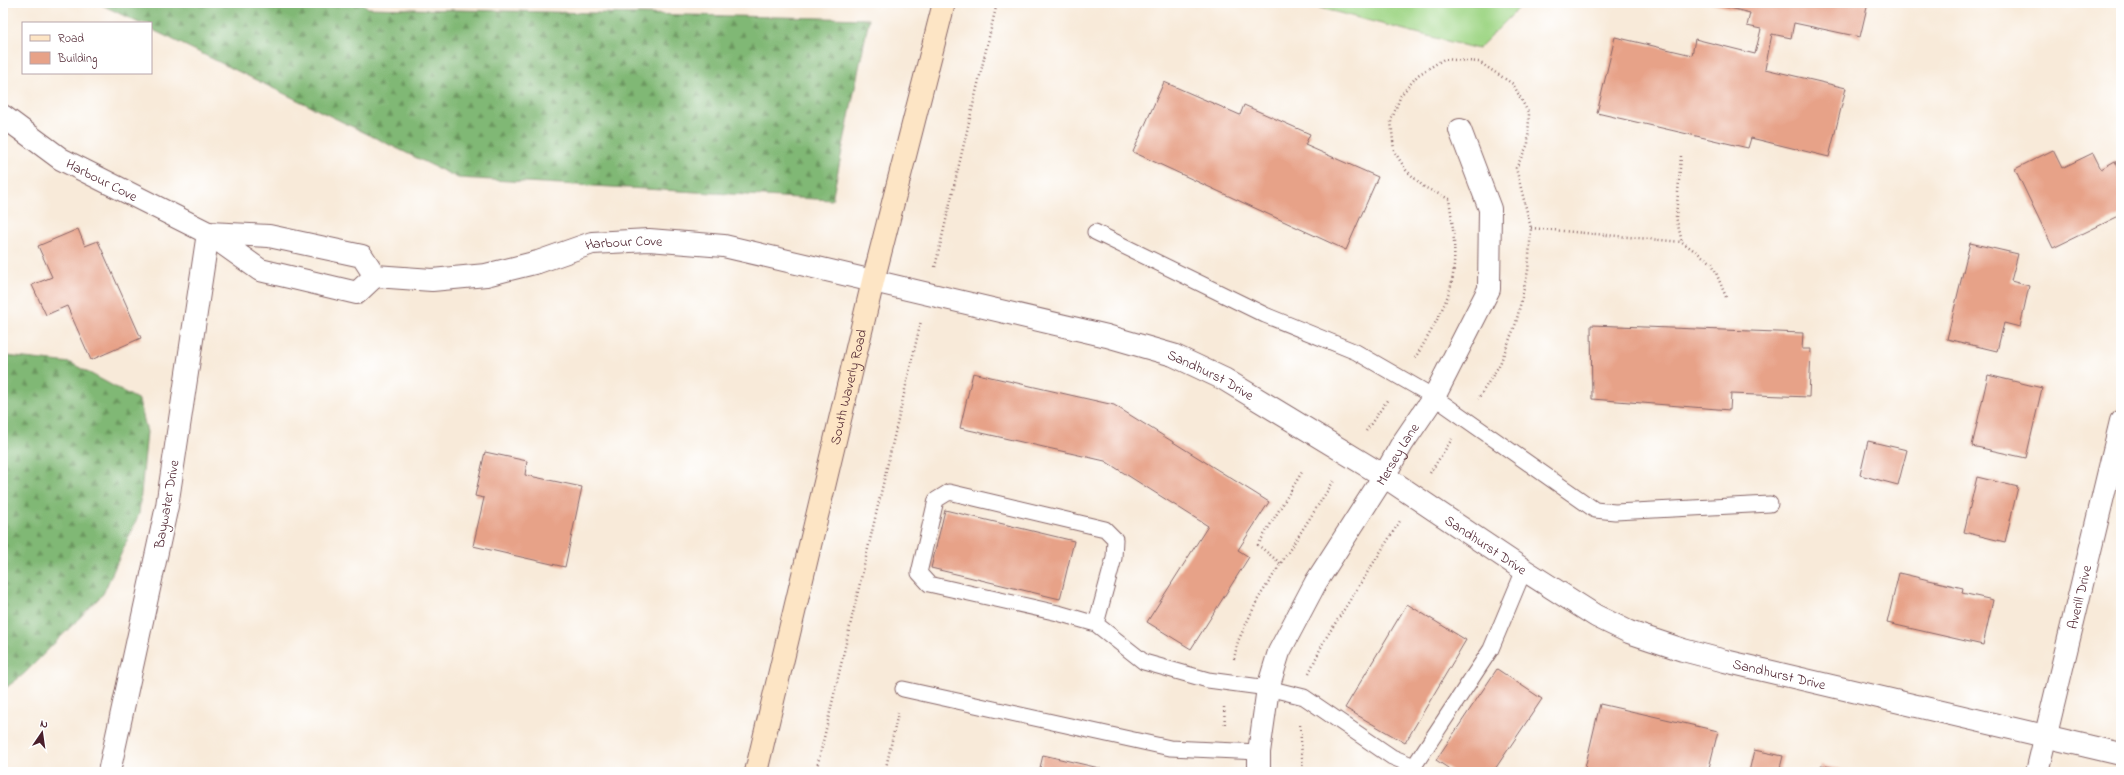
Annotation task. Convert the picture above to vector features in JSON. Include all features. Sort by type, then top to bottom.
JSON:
[{"type":"main road","name":"South Waverly Road","points":[[756,772],[873,281],[944,3]]},
{"type":"street","name":"Harbour Cove","points":[[3,116],[61,160],[208,232],[260,270],[357,293],[375,276],[432,280],[486,275],[538,262],[592,244],[649,240],[724,246],[873,281]]},
{"type":"street","name":"Mersey Lane","points":[[1259,762],[1268,688],[1279,652],[1316,582],[1384,476],[1402,444],[1434,397],[1489,289],[1490,209],[1460,130]]},
{"type":"street","name":"Harbour Cove","points":[[208,232],[269,236],[317,248],[362,256],[375,276]]},
{"type":"street","name":"Baywater Drive","points":[[109,772],[167,506],[208,232]]},
{"type":"street","points":[[311,282],[317,248]]},
{"type":"street","name":"Sandhurst Drive","points":[[873,281],[1107,336],[1173,355],[1224,379],[1384,476],[1524,570],[1596,616],[1629,632],[1676,648],[2121,754]]},
{"type":"street","name":"Averill Drive","points":[[2037,772],[2121,421]]},
{"type":"lane","points":[[1095,232],[1265,315],[1356,352],[1434,397],[1595,510],[1615,512],[1770,504]]},
{"type":"lane","points":[[1096,624],[1114,558],[1115,539],[1105,529],[949,492],[936,500],[919,573],[928,584],[1058,613],[1096,624],[1144,662],[1208,680],[1268,688],[1304,698],[1392,757],[1414,766],[1491,649],[1524,570]]},
{"type":"lane","points":[[904,690],[1170,748],[1226,751],[1259,762]]},
{"type":"path","points":[[816,772],[997,3]]},
{"type":"path","points":[[1681,156],[1676,217],[1682,242]]},
{"type":"path","points":[[1531,228],[1682,242],[1712,263],[1726,297]]},
{"type":"path","points":[[1280,563],[1258,544],[1302,472]]},
{"type":"path","points":[[1226,751],[1224,702],[1238,641],[1258,599],[1328,488]]},
{"type":"path","points":[[885,772],[904,690]]},
{"type":"green space","points":[[98,3],[363,3],[368,8],[869,19],[832,200],[458,178],[152,29],[152,22],[137,22]]},
{"type":"green space","points":[[1301,3],[1524,3],[1478,49]]},
{"type":"green space","points":[[6,356],[71,363],[139,400],[147,432],[139,514],[103,594],[24,674],[3,690],[3,358]]},
{"type":"building","points":[[1710,3],[1868,3],[1860,37],[1794,23],[1791,38],[1772,34],[1765,69],[1846,88],[1829,157],[1751,138],[1748,148],[1597,113],[1615,37],[1692,55],[1695,39],[1755,54],[1761,29],[1747,26],[1750,13]]},
{"type":"building","points":[[1164,82],[1240,115],[1244,105],[1310,134],[1305,145],[1378,177],[1346,250],[1133,152]]},
{"type":"building","points":[[2053,150],[2062,168],[2093,153],[2101,169],[2115,161],[2121,173],[2121,215],[2053,248],[2015,169]]},
{"type":"building","points":[[78,229],[85,246],[98,241],[141,338],[91,360],[67,306],[46,315],[32,285],[52,277],[38,246]]},
{"type":"building","points":[[1970,243],[2018,254],[2011,281],[2029,286],[2020,327],[2004,323],[1997,351],[1947,339]]},
{"type":"building","points":[[1591,325],[1803,333],[1802,349],[1811,349],[1809,397],[1731,394],[1730,410],[1592,399]]},
{"type":"building","points":[[973,373],[1114,405],[1269,502],[1238,550],[1249,557],[1191,649],[1147,622],[1208,526],[1105,461],[960,428]]},
{"type":"building","points":[[1988,375],[2042,388],[2026,458],[1972,446]]},
{"type":"building","points":[[1868,441],[1907,450],[1898,485],[1860,475]]},
{"type":"building","points":[[485,452],[527,461],[525,475],[582,487],[565,567],[473,546],[484,498],[475,496]]},
{"type":"building","points":[[1977,477],[2018,487],[2005,542],[1964,532]]},
{"type":"building","points":[[945,510],[1074,541],[1060,599],[931,568]]},
{"type":"building","points":[[1899,573],[1963,588],[1962,593],[1993,600],[1983,645],[1887,623]]},
{"type":"building","points":[[1407,604],[1466,640],[1405,743],[1345,708]]},
{"type":"building","points":[[1497,669],[1542,699],[1493,772],[1454,772],[1436,760]]},
{"type":"building","points":[[1600,704],[1718,731],[1708,772],[1584,772]]},
{"type":"building","points":[[1754,750],[1783,756],[1779,772],[1749,772]]},
{"type":"building","points":[[1043,755],[1112,771],[1112,772],[1039,772]]},
{"type":"building","points":[[1821,765],[1849,771],[1849,772],[1820,772]]}]
